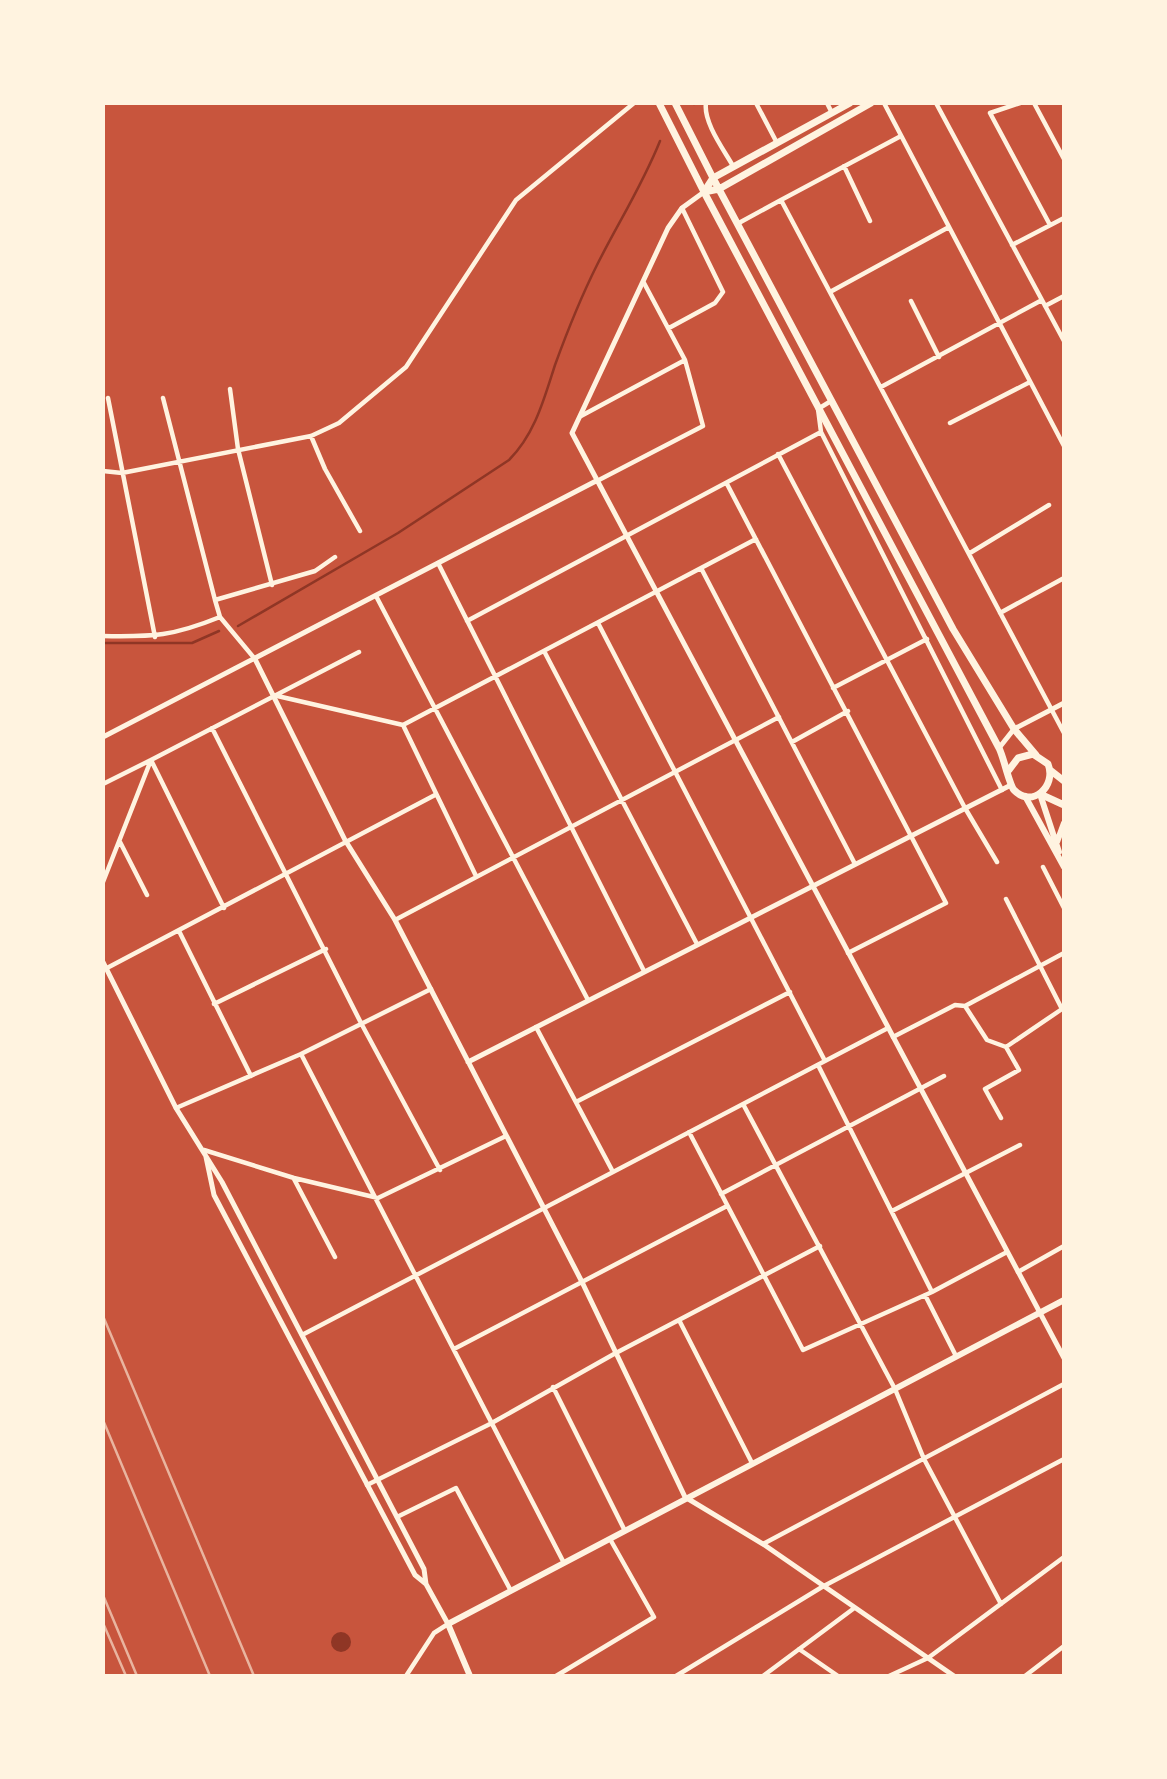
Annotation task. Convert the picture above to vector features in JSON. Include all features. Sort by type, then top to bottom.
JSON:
[{"type":"main road","points":[[659,103],[999,748],[1009,770],[1011,785],[1025,796],[1064,867]]},
{"type":"main road","points":[[675,103],[953,629],[1014,729],[1046,762],[1050,770],[1064,781]]},
{"type":"main road","points":[[704,192],[713,178],[850,103]]},
{"type":"main road","points":[[704,192],[719,189],[871,103]]},
{"type":"main road","points":[[1009,770],[1020,757],[1037,755]]},
{"type":"main road","points":[[1040,794],[1049,783],[1050,770]]},
{"type":"main road","points":[[1040,794],[1064,867]]},
{"type":"main road","points":[[1025,796],[1040,794],[1064,805]]},
{"type":"main road","points":[[1057,847],[1064,823]]},
{"type":"main road","points":[[470,1676],[448,1624],[1064,1300]]},
{"type":"street","points":[[103,471],[122,473],[311,436],[339,423],[405,367],[516,201],[634,103]]},
{"type":"street","points":[[706,103],[705,108],[713,128],[733,167]]},
{"type":"street","points":[[756,103],[777,143]]},
{"type":"street","points":[[827,103],[832,113]]},
{"type":"street","points":[[884,103],[1064,446]]},
{"type":"street","points":[[936,103],[1064,341]]},
{"type":"street","points":[[1020,103],[990,113],[1050,225]]},
{"type":"street","points":[[1034,103],[1064,159]]},
{"type":"street","points":[[737,224],[901,136]]},
{"type":"street","points":[[844,166],[870,221]]},
{"type":"street","points":[[704,192],[682,208],[668,228],[572,433],[1064,1359]]},
{"type":"street","points":[[780,200],[1064,733]]},
{"type":"street","points":[[669,328],[715,303],[723,291],[682,208]]},
{"type":"street","points":[[1012,245],[1064,218]]},
{"type":"street","points":[[830,292],[949,227]]},
{"type":"street","points":[[103,737],[702,426],[685,360],[644,283]]},
{"type":"street","points":[[1045,306],[1064,296]]},
{"type":"street","points":[[881,387],[1042,300]]},
{"type":"street","points":[[911,301],[939,356]]},
{"type":"street","points":[[581,416],[685,360]]},
{"type":"street","points":[[950,423],[1030,382]]},
{"type":"street","points":[[230,389],[238,449],[272,585]]},
{"type":"street","points":[[108,398],[155,637]]},
{"type":"street","points":[[163,398],[220,617],[255,659],[345,840],[395,920],[582,1282],[614,1354],[685,1497],[764,1544],[853,1609],[954,1676]]},
{"type":"street","points":[[831,401],[818,409],[821,432],[1002,790]]},
{"type":"street","points":[[467,621],[821,432]]},
{"type":"street","points":[[311,436],[325,469],[360,531]]},
{"type":"street","points":[[778,454],[965,808],[997,862]]},
{"type":"street","points":[[727,484],[946,903],[848,953]]},
{"type":"street","points":[[970,553],[1049,505]]},
{"type":"street","points":[[272,695],[402,725],[756,539]]},
{"type":"street","points":[[215,600],[315,571],[335,557]]},
{"type":"street","points":[[438,564],[644,971]]},
{"type":"street","points":[[701,568],[855,864]]},
{"type":"street","points":[[1000,613],[1064,578]]},
{"type":"street","points":[[376,596],[588,1000]]},
{"type":"street","points":[[103,636],[155,637],[192,630],[220,617]]},
{"type":"street","points":[[598,623],[825,1061]]},
{"type":"street","points":[[833,688],[927,639]]},
{"type":"street","points":[[544,651],[697,944]]},
{"type":"street","points":[[103,784],[359,652]]},
{"type":"street","points":[[999,748],[1014,729],[1064,703]]},
{"type":"street","points":[[792,741],[848,711]]},
{"type":"street","points":[[395,920],[779,717]]},
{"type":"street","points":[[402,725],[477,876]]},
{"type":"street","points":[[212,728],[326,949],[361,1023],[440,1170]]},
{"type":"street","points":[[103,882],[151,760]]},
{"type":"street","points":[[151,760],[224,908]]},
{"type":"street","points":[[468,1062],[1011,785]]},
{"type":"street","points":[[406,1676],[428,1640],[448,1624],[426,1584],[424,1569],[204,1150],[176,1108],[105,965],[224,908],[288,875],[345,840],[435,795]]},
{"type":"street","points":[[120,841],[147,895]]},
{"type":"street","points":[[1043,867],[1064,908]]},
{"type":"street","points":[[1006,899],[1062,1009],[1006,1047]]},
{"type":"street","points":[[179,931],[251,1076]]},
{"type":"street","points":[[214,1004],[326,949]]},
{"type":"street","points":[[892,1037],[955,1005],[964,1006],[1064,953]]},
{"type":"street","points":[[176,1108],[301,1054],[430,989]]},
{"type":"street","points":[[576,1102],[789,992]]},
{"type":"street","points":[[964,1006],[986,1040],[1006,1047],[1019,1070],[985,1089],[1001,1118]]},
{"type":"street","points":[[536,1027],[613,1172]]},
{"type":"street","points":[[302,1335],[888,1028]]},
{"type":"street","points":[[301,1054],[377,1198],[490,1424],[565,1563]]},
{"type":"street","points":[[818,1065],[932,1292]]},
{"type":"street","points":[[721,1194],[944,1076]]},
{"type":"street","points":[[743,1104],[895,1389],[924,1459],[957,1516],[1001,1604]]},
{"type":"street","points":[[689,1132],[803,1350],[932,1292],[1007,1252]]},
{"type":"street","points":[[204,1150],[294,1178],[377,1198],[506,1136]]},
{"type":"street","points":[[892,1211],[1020,1145]]},
{"type":"street","points":[[204,1150],[214,1195],[366,1486],[415,1575],[426,1584]]},
{"type":"street","points":[[294,1178],[335,1257]]},
{"type":"street","points":[[454,1349],[727,1206]]},
{"type":"street","points":[[366,1486],[490,1424],[614,1354],[820,1246]]},
{"type":"street","points":[[1018,1272],[1064,1246]]},
{"type":"street","points":[[925,1294],[956,1356]]},
{"type":"street","points":[[679,1320],[752,1463]]},
{"type":"street","points":[[764,1544],[1064,1384]]},
{"type":"street","points":[[553,1387],[625,1531]]},
{"type":"street","points":[[676,1676],[822,1587],[1064,1459]]},
{"type":"street","points":[[396,1517],[456,1488],[511,1591]]},
{"type":"street","points":[[556,1676],[654,1617],[610,1539]]},
{"type":"street","points":[[889,1676],[928,1658],[1064,1557]]},
{"type":"street","points":[[763,1676],[853,1609]]},
{"type":"street","points":[[1025,1676],[1064,1646]]},
{"type":"street","points":[[799,1649],[838,1676]]},
{"type":"shaded area","points":[[341,1632],[348,1635],[351,1642],[348,1649],[341,1652],[334,1649],[331,1642],[334,1635]]},
{"type":"waterway","points":[[238,626],[398,533],[509,460],[518,450],[538,416],[585,289],[660,141]]},
{"type":"waterway","points":[[103,643],[192,643],[219,631]]},
{"type":"railway","points":[[103,1316],[254,1676]]},
{"type":"railway","points":[[103,1420],[210,1676]]},
{"type":"railway","points":[[103,1595],[137,1676]]},
{"type":"railway","points":[[103,1623],[126,1676]]}]
